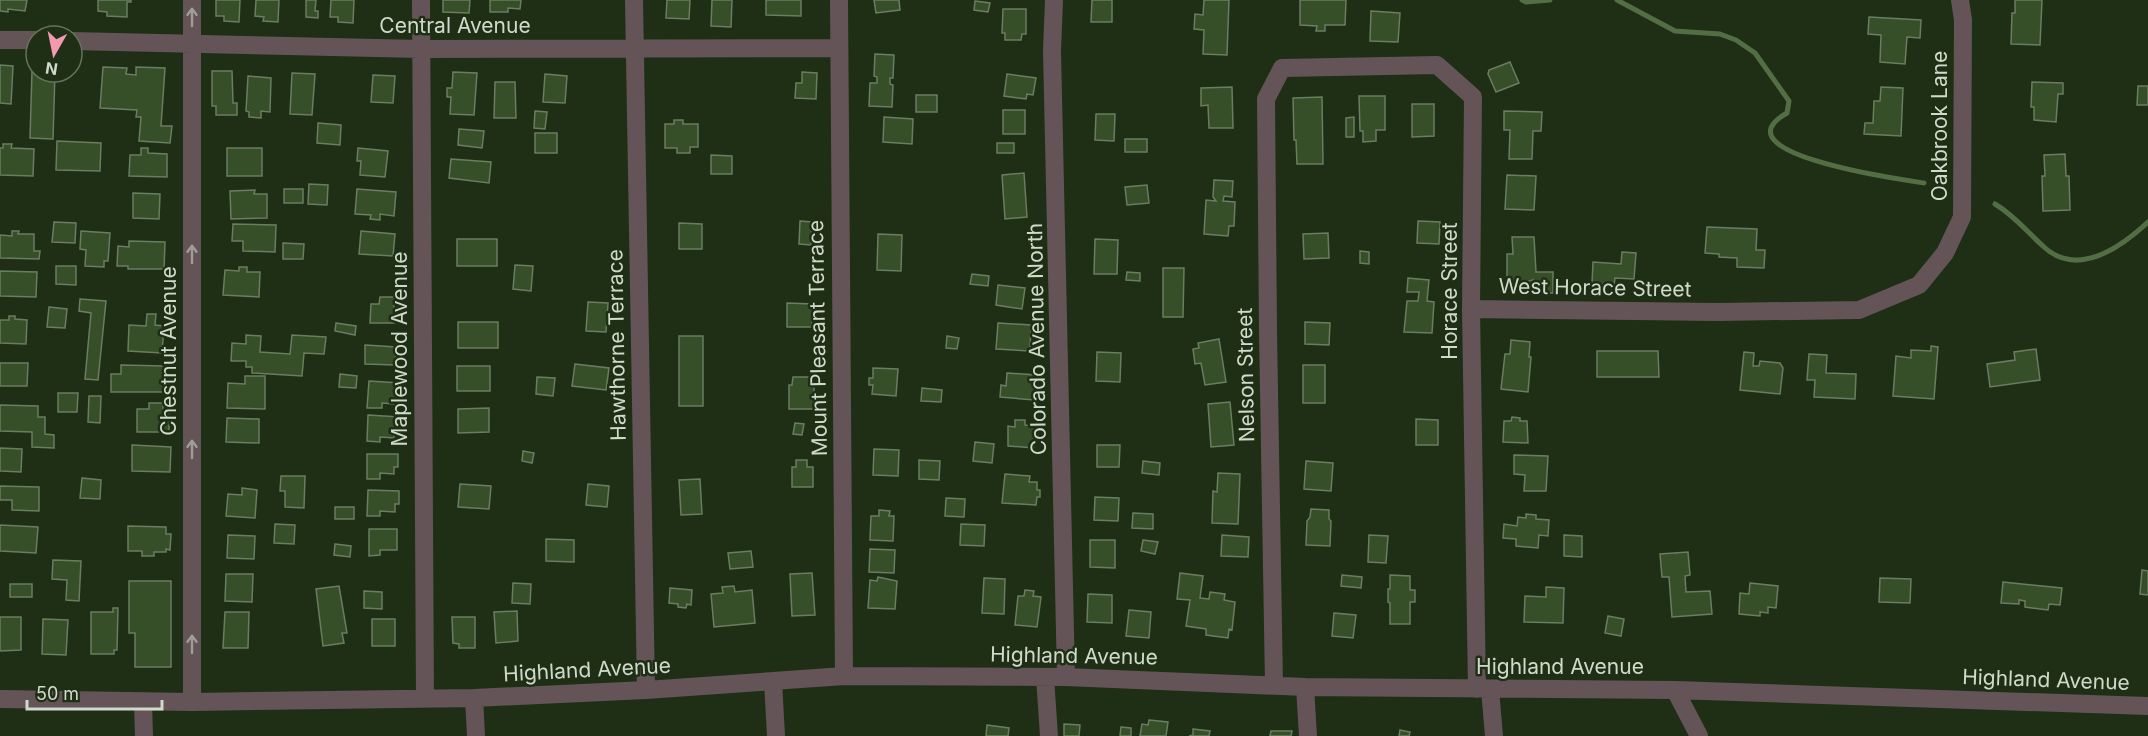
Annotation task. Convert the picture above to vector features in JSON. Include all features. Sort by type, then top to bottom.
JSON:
[{"type":"street","name":"Chestnut Avenue","points":[[192,0],[192,702]]},
{"type":"street","name":"Maplewood Avenue","points":[[421,0],[425,698]]},
{"type":"street","name":"Hawthorne Terrace","points":[[634,0],[646,690]]},
{"type":"street","name":"Mount Pleasant Terrace","points":[[839,0],[843,676]]},
{"type":"street","name":"Colorado Avenue North","points":[[1054,0],[1052,51],[1066,677]]},
{"type":"street","name":"Oakbrook Lane","points":[[1718,312],[1859,310],[1920,285],[1945,253],[1962,217],[1963,20],[1960,0]]},
{"type":"street","points":[[0,40],[24,40]]},
{"type":"street","name":"Central Avenue","points":[[84,41],[421,49],[838,48]]},
{"type":"street","name":"Horace Street","points":[[1282,68],[1437,64],[1473,97],[1471,309],[1483,689],[1494,736]]},
{"type":"street","name":"Nelson Street","points":[[1274,685],[1266,99],[1282,68]]},
{"type":"street","name":"West Horace Street","points":[[1471,309],[1718,312]]},
{"type":"street","name":"Highland Avenue","points":[[0,699],[192,702],[474,698],[646,690],[843,676],[1066,677],[1305,687],[1675,690],[2148,706]]},
{"type":"street","points":[[1045,677],[1049,736]]},
{"type":"street","points":[[773,681],[776,736]]},
{"type":"street","points":[[1305,687],[1308,736]]},
{"type":"street","points":[[1675,690],[1699,736]]},
{"type":"street","points":[[474,698],[477,736]]},
{"type":"street","points":[[143,702],[144,736]]},
{"type":"building","points":[[0,0],[27,0],[25,11],[8,9],[8,12],[0,11]]},
{"type":"building","points":[[98,0],[131,0],[127,2],[127,17],[107,16],[107,12],[98,11]]},
{"type":"building","points":[[216,0],[240,0],[239,22],[224,21],[224,16],[216,16]]},
{"type":"building","points":[[256,0],[279,0],[278,22],[263,21],[264,17],[255,16]]},
{"type":"building","points":[[306,0],[316,0],[315,11],[318,11],[318,18],[306,17]]},
{"type":"building","points":[[331,0],[354,0],[353,23],[338,22],[338,17],[330,17]]},
{"type":"building","points":[[443,0],[470,0],[469,13],[443,12]]},
{"type":"building","points":[[490,0],[521,0],[520,9],[508,8],[508,12],[490,12]]},
{"type":"building","points":[[667,0],[690,0],[689,19],[666,18]]},
{"type":"building","points":[[712,0],[732,0],[731,27],[711,26]]},
{"type":"building","points":[[766,0],[801,0],[801,16],[766,15]]},
{"type":"building","points":[[874,0],[899,0],[900,10],[876,13]]},
{"type":"building","points":[[1092,0],[1112,0],[1112,22],[1091,22]]},
{"type":"building","points":[[1204,0],[1229,0],[1227,55],[1203,54],[1204,30],[1194,29],[1195,14],[1203,15]]},
{"type":"building","points":[[1300,0],[1346,0],[1345,25],[1325,25],[1325,31],[1316,31],[1317,26],[1300,25]]},
{"type":"building","points":[[2015,0],[2042,0],[2040,45],[2011,44],[2012,13],[2015,13]]},
{"type":"building","points":[[975,1],[990,3],[988,12],[974,10]]},
{"type":"building","points":[[1003,9],[1026,9],[1026,34],[1022,34],[1021,40],[1005,40],[1005,33],[1002,33]]},
{"type":"building","points":[[1371,11],[1400,13],[1398,42],[1370,41]]},
{"type":"building","points":[[1869,17],[1921,20],[1920,38],[1907,37],[1905,64],[1880,62],[1881,35],[1868,34]]},
{"type":"building","points":[[875,54],[894,55],[893,78],[890,78],[890,84],[893,85],[892,107],[869,106],[870,83],[877,83],[877,77],[874,76]]},
{"type":"building","points":[[1510,62],[1519,83],[1496,92],[1488,74],[1489,70]]},
{"type":"building","points":[[0,65],[13,66],[11,104],[0,103]]},
{"type":"building","points":[[103,67],[127,68],[126,74],[136,75],[136,67],[165,68],[161,126],[172,126],[170,143],[139,141],[141,117],[136,117],[137,110],[100,108]]},
{"type":"building","points":[[212,71],[232,71],[233,103],[237,103],[237,115],[216,115],[216,106],[212,106]]},
{"type":"building","points":[[453,72],[477,73],[474,115],[450,114],[451,97],[447,97],[447,88],[452,88]]},
{"type":"building","points":[[802,72],[817,73],[816,99],[795,98],[796,83],[802,83]]},
{"type":"building","points":[[292,73],[315,74],[312,115],[290,114]]},
{"type":"building","points":[[545,74],[567,76],[565,103],[543,102]]},
{"type":"building","points":[[1007,74],[1036,78],[1033,95],[1027,94],[1026,99],[1004,96]]},
{"type":"building","points":[[373,75],[395,76],[393,103],[371,102]]},
{"type":"building","points":[[248,76],[271,78],[270,112],[261,111],[261,118],[249,117],[249,112],[246,111]]},
{"type":"building","points":[[495,82],[515,82],[516,118],[494,118]]},
{"type":"building","points":[[2032,82],[2063,83],[2063,94],[2058,94],[2056,122],[2034,120],[2034,107],[2031,107]]},
{"type":"building","points":[[32,84],[55,84],[53,139],[30,138]]},
{"type":"building","points":[[2138,86],[2148,86],[2148,105],[2137,105]]},
{"type":"building","points":[[1232,87],[1233,128],[1209,128],[1208,105],[1201,106],[1201,88]]},
{"type":"building","points":[[1881,87],[1903,88],[1901,136],[1864,134],[1865,123],[1873,123],[1874,101],[1880,101]]},
{"type":"building","points":[[916,95],[937,95],[937,112],[916,112]]},
{"type":"building","points":[[1359,96],[1385,96],[1385,130],[1376,130],[1376,141],[1363,142],[1363,131],[1360,131]]},
{"type":"building","points":[[1322,97],[1323,164],[1297,164],[1293,98]]},
{"type":"building","points":[[1412,104],[1434,104],[1434,136],[1412,137]]},
{"type":"building","points":[[1003,110],[1025,110],[1025,134],[1003,134]]},
{"type":"building","points":[[535,111],[547,112],[545,129],[534,128]]},
{"type":"building","points":[[1504,111],[1542,112],[1541,131],[1533,131],[1532,159],[1509,159],[1510,130],[1504,130]]},
{"type":"building","points":[[1096,114],[1115,114],[1114,141],[1095,140]]},
{"type":"building","points":[[884,117],[913,119],[912,144],[883,142]]},
{"type":"building","points":[[1354,117],[1354,137],[1346,137],[1346,118]]},
{"type":"building","points":[[674,120],[683,120],[683,124],[698,124],[698,147],[690,147],[690,153],[677,153],[677,148],[665,148],[665,124],[674,124]]},
{"type":"building","points":[[318,123],[341,125],[340,145],[317,143]]},
{"type":"building","points":[[459,129],[484,131],[482,148],[458,145]]},
{"type":"building","points":[[535,133],[557,133],[557,153],[535,153]]},
{"type":"building","points":[[1125,139],[1147,139],[1147,152],[1125,152]]},
{"type":"building","points":[[57,141],[101,143],[100,171],[56,170]]},
{"type":"building","points":[[997,143],[1014,143],[1014,153],[997,153]]},
{"type":"building","points":[[3,144],[12,144],[11,148],[34,149],[33,176],[0,175],[0,148],[3,148]]},
{"type":"building","points":[[141,148],[148,148],[148,153],[167,154],[167,177],[129,176],[130,155],[141,155]]},
{"type":"building","points":[[227,148],[262,148],[262,176],[227,176]]},
{"type":"building","points":[[358,148],[388,151],[385,177],[360,175],[361,161],[357,161]]},
{"type":"building","points":[[2065,154],[2066,176],[2069,176],[2070,210],[2043,211],[2044,155]]},
{"type":"building","points":[[711,155],[732,156],[732,174],[711,174]]},
{"type":"building","points":[[451,159],[491,162],[489,183],[449,178]]},
{"type":"building","points":[[1024,173],[1027,217],[1005,219],[1002,175]]},
{"type":"building","points":[[1507,175],[1536,176],[1534,210],[1505,209]]},
{"type":"building","points":[[1214,180],[1233,181],[1232,197],[1224,196],[1223,201],[1235,202],[1234,226],[1229,226],[1228,236],[1204,234],[1206,200],[1216,201],[1213,197]]},
{"type":"building","points":[[309,184],[328,185],[327,205],[308,204]]},
{"type":"building","points":[[1147,185],[1149,203],[1127,205],[1125,187]]},
{"type":"building","points":[[284,189],[303,189],[303,203],[284,203]]},
{"type":"building","points":[[357,189],[396,192],[394,216],[380,214],[380,220],[370,219],[371,215],[355,214]]},
{"type":"building","points":[[255,190],[254,194],[267,194],[267,218],[231,219],[230,191]]},
{"type":"building","points":[[133,193],[160,194],[159,219],[133,218]]},
{"type":"building","points":[[800,221],[812,222],[811,245],[799,244]]},
{"type":"building","points":[[1418,221],[1440,222],[1439,244],[1417,243]]},
{"type":"building","points":[[54,222],[76,223],[75,243],[52,242]]},
{"type":"building","points":[[679,223],[702,224],[702,249],[679,249]]},
{"type":"building","points":[[233,224],[276,225],[275,252],[243,251],[243,241],[232,241]]},
{"type":"building","points":[[1707,227],[1757,229],[1756,250],[1765,250],[1764,268],[1737,267],[1737,258],[1705,253]]},
{"type":"building","points":[[12,231],[19,231],[18,234],[34,234],[34,251],[40,251],[39,259],[0,258],[0,235],[12,236]]},
{"type":"building","points":[[81,231],[110,233],[108,261],[104,261],[104,267],[85,266],[86,250],[80,249]]},
{"type":"building","points":[[361,231],[395,234],[393,256],[359,254]]},
{"type":"building","points":[[1328,233],[1329,258],[1304,259],[1303,234]]},
{"type":"building","points":[[878,234],[902,235],[901,271],[877,270]]},
{"type":"building","points":[[1512,237],[1534,237],[1536,272],[1553,272],[1553,293],[1533,293],[1533,280],[1529,283],[1507,283],[1507,254],[1513,254]]},
{"type":"building","points":[[457,239],[497,239],[497,266],[457,266]]},
{"type":"building","points":[[1095,239],[1118,240],[1117,274],[1094,274]]},
{"type":"building","points":[[129,241],[165,242],[164,269],[128,269],[128,266],[117,266],[118,246],[129,247]]},
{"type":"building","points":[[283,243],[304,244],[303,259],[283,259]]},
{"type":"building","points":[[1360,251],[1369,252],[1369,264],[1360,263]]},
{"type":"building","points":[[1622,252],[1636,253],[1634,279],[1615,278],[1614,285],[1592,283],[1593,262],[1621,264]]},
{"type":"building","points":[[515,265],[533,266],[531,291],[513,289]]},
{"type":"building","points":[[56,266],[76,266],[76,285],[56,284]]},
{"type":"building","points":[[239,267],[247,267],[247,272],[260,272],[259,297],[223,295],[225,270],[239,271]]},
{"type":"building","points":[[1163,268],[1184,268],[1183,317],[1163,317]]},
{"type":"building","points":[[0,271],[37,272],[36,297],[0,296]]},
{"type":"building","points":[[1127,272],[1140,273],[1140,281],[1126,280]]},
{"type":"building","points":[[972,274],[989,276],[988,286],[970,284]]},
{"type":"building","points":[[1408,278],[1429,280],[1427,301],[1434,302],[1432,333],[1404,332],[1407,301],[1418,301],[1419,292],[1407,292]]},
{"type":"building","points":[[998,285],[1025,288],[1022,309],[996,305]]},
{"type":"building","points":[[380,297],[394,297],[394,323],[370,323],[371,304],[379,304]]},
{"type":"building","points":[[80,299],[106,301],[98,380],[85,379],[91,313],[79,311]]},
{"type":"building","points":[[588,302],[608,303],[606,332],[586,331]]},
{"type":"building","points":[[787,303],[813,304],[812,327],[787,327]]},
{"type":"building","points":[[49,307],[67,309],[65,328],[47,327]]},
{"type":"building","points":[[147,314],[156,314],[155,325],[164,326],[162,353],[128,351],[129,325],[146,326]]},
{"type":"building","points":[[9,316],[27,320],[26,344],[0,343],[0,320],[9,320]]},
{"type":"building","points":[[458,322],[498,322],[498,348],[458,348]]},
{"type":"building","points":[[1305,322],[1330,323],[1329,345],[1305,344]]},
{"type":"building","points":[[336,323],[356,326],[355,335],[335,331]]},
{"type":"building","points":[[998,323],[1031,325],[1030,351],[996,349]]},
{"type":"building","points":[[246,335],[261,336],[260,352],[290,354],[292,335],[326,337],[324,354],[304,353],[302,376],[252,373],[252,367],[246,367],[246,361],[231,361],[232,343],[246,344]]},
{"type":"building","points":[[679,336],[703,336],[703,406],[679,406]]},
{"type":"building","points":[[947,336],[959,338],[957,349],[946,348]]},
{"type":"building","points":[[1219,339],[1226,382],[1205,385],[1201,363],[1195,364],[1193,349],[1199,348],[1198,343]]},
{"type":"building","points":[[1511,340],[1530,342],[1528,392],[1501,389],[1505,354],[1510,354]]},
{"type":"building","points":[[365,345],[396,347],[395,365],[365,364]]},
{"type":"building","points":[[1931,346],[1938,347],[1934,399],[1893,396],[1896,356],[1911,358],[1911,350],[1931,351]]},
{"type":"building","points":[[2036,349],[2040,380],[1990,387],[1987,364],[2015,360],[2014,352]]},
{"type":"building","points":[[1597,351],[1658,351],[1659,377],[1597,377]]},
{"type":"building","points":[[1097,352],[1121,353],[1120,382],[1096,381]]},
{"type":"building","points":[[1744,352],[1754,353],[1753,366],[1759,366],[1760,361],[1780,363],[1783,368],[1780,394],[1740,390]]},
{"type":"building","points":[[1809,354],[1827,355],[1826,373],[1856,374],[1855,399],[1814,397],[1815,380],[1807,380]]},
{"type":"building","points":[[0,363],[28,363],[27,386],[0,386]]},
{"type":"building","points":[[575,364],[609,368],[606,390],[572,386]]},
{"type":"building","points":[[121,365],[164,366],[167,370],[167,379],[164,378],[164,392],[111,392],[111,374],[121,374]]},
{"type":"building","points":[[1303,365],[1325,365],[1325,403],[1303,403]]},
{"type":"building","points":[[457,366],[490,366],[490,391],[457,391]]},
{"type":"building","points":[[873,368],[898,369],[896,396],[872,394],[873,385],[869,385],[869,378],[873,378]]},
{"type":"building","points":[[1007,373],[1036,375],[1034,400],[1000,397],[1001,385],[1006,386]]},
{"type":"building","points":[[340,374],[357,376],[356,388],[339,387]]},
{"type":"building","points":[[245,376],[265,376],[265,409],[227,408],[228,383],[245,384]]},
{"type":"building","points":[[537,377],[555,378],[553,396],[536,394]]},
{"type":"building","points":[[793,377],[810,377],[810,387],[814,387],[814,409],[789,409],[789,385],[792,385]]},
{"type":"building","points":[[369,381],[400,383],[399,397],[396,397],[395,404],[382,403],[382,408],[367,408]]},
{"type":"building","points":[[922,388],[942,390],[941,402],[921,401]]},
{"type":"building","points":[[58,393],[78,393],[77,412],[58,412]]},
{"type":"building","points":[[89,396],[101,396],[100,423],[88,422]]},
{"type":"building","points":[[1230,402],[1234,445],[1211,447],[1208,404]]},
{"type":"building","points":[[149,403],[163,403],[163,409],[169,409],[169,432],[137,432],[137,409],[149,409]]},
{"type":"building","points":[[0,405],[38,406],[38,417],[45,417],[45,434],[54,435],[54,448],[32,447],[32,432],[0,431]]},
{"type":"building","points":[[489,408],[489,432],[458,433],[458,409]]},
{"type":"building","points":[[368,415],[400,417],[399,431],[394,431],[394,438],[380,437],[380,442],[367,441]]},
{"type":"building","points":[[1512,417],[1520,418],[1520,421],[1527,421],[1528,443],[1503,442],[1504,421],[1511,421]]},
{"type":"building","points":[[227,418],[259,419],[259,443],[226,442]]},
{"type":"building","points":[[1416,419],[1438,420],[1438,445],[1416,445]]},
{"type":"building","points":[[1015,420],[1025,420],[1025,425],[1036,426],[1034,448],[1008,446],[1008,426],[1015,427]]},
{"type":"building","points":[[795,423],[804,424],[802,435],[793,434]]},
{"type":"building","points":[[975,442],[994,444],[992,463],[973,461]]},
{"type":"building","points":[[132,445],[171,447],[170,472],[132,471]]},
{"type":"building","points":[[1097,445],[1120,445],[1119,467],[1097,467]]},
{"type":"building","points":[[0,448],[22,449],[21,472],[0,471]]},
{"type":"building","points":[[874,449],[899,450],[898,476],[873,475]]},
{"type":"building","points":[[523,451],[534,453],[532,463],[522,461]]},
{"type":"building","points":[[367,454],[398,454],[398,467],[394,467],[394,474],[380,473],[380,479],[367,479]]},
{"type":"building","points":[[1514,455],[1548,456],[1546,491],[1524,491],[1525,475],[1514,474]]},
{"type":"building","points":[[796,460],[807,460],[807,467],[813,467],[813,487],[792,487],[792,467],[796,467]]},
{"type":"building","points":[[919,460],[940,461],[939,480],[919,479]]},
{"type":"building","points":[[1143,461],[1160,463],[1159,475],[1142,473]]},
{"type":"building","points":[[1306,461],[1333,463],[1331,491],[1304,489]]},
{"type":"building","points":[[1218,473],[1240,474],[1238,524],[1212,523],[1213,491],[1217,492]]},
{"type":"building","points":[[1005,474],[1030,476],[1029,482],[1037,482],[1040,497],[1037,497],[1036,505],[1002,503]]},
{"type":"building","points":[[281,476],[305,476],[304,508],[285,507],[285,491],[280,491]]},
{"type":"building","points":[[82,478],[101,480],[100,499],[80,498]]},
{"type":"building","points":[[700,479],[702,514],[681,515],[679,480]]},
{"type":"building","points":[[460,484],[491,486],[489,509],[458,507]]},
{"type":"building","points":[[588,484],[609,486],[607,507],[586,505]]},
{"type":"building","points":[[0,486],[39,487],[39,511],[12,510],[12,500],[0,500]]},
{"type":"building","points":[[242,488],[257,490],[255,518],[226,516],[228,494],[242,495]]},
{"type":"building","points":[[368,490],[399,491],[399,504],[395,504],[395,512],[380,511],[380,516],[367,516]]},
{"type":"building","points":[[1095,497],[1119,498],[1118,521],[1094,520]]},
{"type":"building","points":[[946,498],[965,499],[964,517],[945,516]]},
{"type":"building","points":[[335,507],[354,507],[354,519],[335,519]]},
{"type":"building","points":[[1311,509],[1329,510],[1330,546],[1306,545],[1307,521]]},
{"type":"building","points":[[879,510],[890,511],[889,516],[894,516],[893,541],[870,540],[871,516],[879,516]]},
{"type":"building","points":[[1133,513],[1153,514],[1153,529],[1132,528]]},
{"type":"building","points":[[1526,514],[1536,515],[1536,519],[1549,520],[1548,536],[1539,535],[1538,548],[1516,546],[1516,539],[1503,538],[1504,524],[1517,526],[1518,517],[1526,518]]},
{"type":"building","points":[[275,524],[295,525],[294,544],[274,543]]},
{"type":"building","points":[[961,524],[985,525],[984,546],[960,545]]},
{"type":"building","points":[[0,525],[38,527],[36,553],[0,551]]},
{"type":"building","points":[[128,526],[166,527],[166,534],[171,534],[170,550],[154,552],[154,556],[142,556],[142,551],[128,551]]},
{"type":"building","points":[[369,529],[397,529],[397,550],[380,550],[380,555],[369,556]]},
{"type":"building","points":[[228,535],[255,536],[254,559],[227,558]]},
{"type":"building","points":[[1222,535],[1249,537],[1248,557],[1221,556]]},
{"type":"building","points":[[1369,535],[1388,536],[1386,563],[1368,562]]},
{"type":"building","points":[[1564,535],[1582,536],[1582,557],[1564,556]]},
{"type":"building","points":[[546,539],[574,540],[574,562],[546,561]]},
{"type":"building","points":[[1090,540],[1115,540],[1115,568],[1090,567]]},
{"type":"building","points":[[1143,540],[1158,542],[1155,554],[1141,551]]},
{"type":"building","points":[[335,544],[351,546],[350,557],[334,555]]},
{"type":"building","points":[[870,549],[895,550],[894,573],[869,572]]},
{"type":"building","points":[[751,551],[753,567],[730,569],[728,553]]},
{"type":"building","points":[[1688,552],[1690,575],[1685,576],[1686,592],[1710,591],[1712,614],[1672,617],[1669,577],[1662,577],[1660,554]]},
{"type":"building","points":[[53,560],[81,561],[79,601],[66,600],[67,580],[52,579]]},
{"type":"building","points":[[2142,570],[2148,571],[2148,595],[2140,594]]},
{"type":"building","points":[[812,573],[815,615],[792,616],[790,574]]},
{"type":"building","points":[[1180,573],[1203,576],[1200,598],[1209,599],[1210,592],[1225,594],[1224,600],[1235,602],[1232,630],[1229,629],[1228,638],[1206,635],[1206,629],[1186,626],[1190,600],[1177,599]]},
{"type":"building","points":[[226,574],[253,574],[252,602],[225,601]]},
{"type":"building","points":[[1342,575],[1362,577],[1361,588],[1341,586]]},
{"type":"building","points":[[1390,575],[1410,576],[1410,590],[1415,590],[1415,602],[1410,602],[1410,624],[1390,624],[1388,589],[1390,589]]},
{"type":"building","points":[[878,577],[897,581],[895,609],[868,608],[870,580],[877,581]]},
{"type":"building","points":[[984,578],[1005,579],[1004,614],[982,613]]},
{"type":"building","points":[[1880,578],[1911,579],[1910,603],[1879,602]]},
{"type":"building","points":[[129,581],[171,581],[171,667],[135,667],[135,633],[129,633]]},
{"type":"building","points":[[2003,582],[2062,588],[2060,605],[2049,604],[2048,610],[2025,607],[2025,601],[2019,600],[2019,604],[2001,603]]},
{"type":"building","points":[[513,583],[531,584],[530,604],[512,603]]},
{"type":"building","points":[[1750,583],[1778,586],[1776,608],[1768,607],[1768,613],[1760,612],[1760,616],[1739,614],[1740,593],[1749,594]]},
{"type":"building","points":[[10,584],[32,584],[32,597],[10,597]]},
{"type":"building","points":[[339,586],[347,633],[342,633],[344,643],[323,646],[316,589]]},
{"type":"building","points":[[734,586],[735,592],[752,590],[755,623],[714,627],[711,594],[723,593],[722,587]]},
{"type":"building","points":[[1546,587],[1564,588],[1563,623],[1524,622],[1525,596],[1546,597]]},
{"type":"building","points":[[670,588],[692,590],[691,605],[687,604],[686,608],[669,603]]},
{"type":"building","points":[[1025,590],[1034,591],[1033,596],[1041,597],[1037,627],[1015,625],[1018,596],[1024,596]]},
{"type":"building","points":[[364,591],[382,592],[382,609],[364,608]]},
{"type":"building","points":[[1088,594],[1112,595],[1112,623],[1087,622]]},
{"type":"building","points":[[113,608],[118,608],[117,650],[114,650],[114,654],[91,654],[91,612],[113,612]]},
{"type":"building","points":[[1129,610],[1151,612],[1149,638],[1126,636]]},
{"type":"building","points":[[517,611],[518,641],[496,643],[494,612]]},
{"type":"building","points":[[225,612],[249,612],[248,648],[223,648]]},
{"type":"building","points":[[1334,613],[1356,615],[1353,638],[1332,636]]},
{"type":"building","points":[[1608,616],[1624,619],[1621,636],[1605,633]]},
{"type":"building","points":[[0,617],[21,617],[21,650],[0,651]]},
{"type":"building","points":[[452,617],[475,617],[475,648],[459,648],[459,644],[453,643]]},
{"type":"building","points":[[43,619],[68,620],[66,655],[42,654]]},
{"type":"building","points":[[372,619],[395,619],[395,646],[372,646]]},
{"type":"building","points":[[1149,720],[1168,722],[1166,736],[1140,736],[1142,724],[1148,725]]},
{"type":"building","points":[[1064,724],[1080,725],[1079,736],[1064,736]]},
{"type":"building","points":[[987,725],[1009,728],[1008,736],[986,736]]},
{"type":"building","points":[[1121,727],[1131,728],[1131,736],[1120,736]]},
{"type":"building","points":[[1193,729],[1210,731],[1209,736],[1189,736],[1193,735]]},
{"type":"building","points":[[1400,730],[1410,732],[1409,736],[1399,736]]},
{"type":"building","points":[[1271,731],[1292,731],[1291,736],[1270,736]]},
{"type":"waterway","points":[[1522,0],[1526,2],[1550,0]]},
{"type":"waterway","points":[[1617,0],[1675,31],[1720,34],[1736,40],[1755,53],[1789,101],[1787,113],[1771,128],[1775,141],[1793,152],[1853,170],[1924,183]]},
{"type":"waterway","points":[[1995,204],[2015,219],[2044,247],[2057,256],[2071,260],[2085,259],[2112,249],[2148,222]]}]
